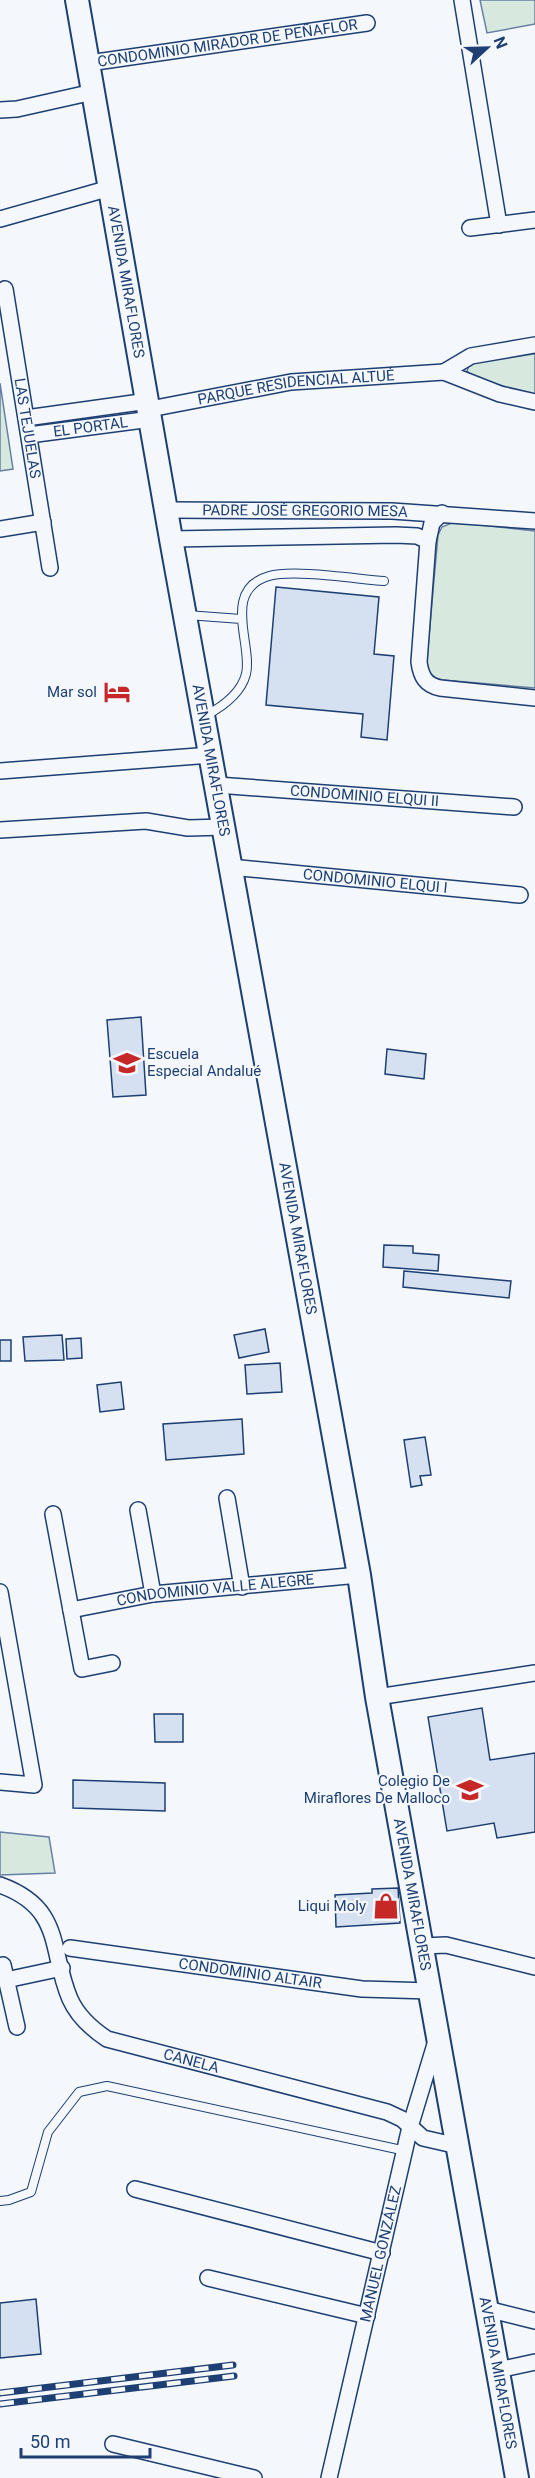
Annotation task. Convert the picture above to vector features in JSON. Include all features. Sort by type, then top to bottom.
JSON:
[{"type":"main road","name":"AVENIDA MIRAFLORES","points":[[77,0],[171,539],[359,1575],[377,1697],[517,2478]]},
{"type":"street","points":[[462,0],[499,225]]},
{"type":"street","name":"CONDOMINIO MIRADOR DE PEÑAFLOR","points":[[88,63],[367,23]]},
{"type":"street","points":[[0,110],[17,109],[93,92]]},
{"type":"street","points":[[0,219],[110,188]]},
{"type":"street","points":[[470,228],[535,220]]},
{"type":"street","name":"LAS TEJUELAS","points":[[5,289],[5,319],[26,418],[50,568]]},
{"type":"street","points":[[444,372],[471,356],[535,345]]},
{"type":"street","points":[[444,372],[500,394],[535,402]]},
{"type":"street","name":"PARQUE RESIDENCIAL ALTUÉ","points":[[150,410],[291,382],[444,372]]},
{"type":"street","name":"EL PORTAL","points":[[26,418],[150,410]]},
{"type":"street","name":"EL PORTAL","points":[[29,435],[150,410]]},
{"type":"street","name":"PADRE JOSÉ GREGORIO MESA","points":[[167,510],[442,513],[535,521]]},
{"type":"street","points":[[442,513],[432,523],[428,541],[419,662],[423,678],[429,684],[440,688],[535,698]]},
{"type":"street","points":[[0,529],[43,522]]},
{"type":"street","name":"PADRE JOSÉ GREGORIO MESA","points":[[171,539],[396,535],[417,536],[428,541]]},
{"type":"street","points":[[1,766],[211,755]]},
{"type":"street","name":"CONDOMINIO ELQUI II","points":[[217,785],[514,807]]},
{"type":"street","points":[[0,830],[146,821],[188,828],[224,827]]},
{"type":"street","name":"CONDOMINIO ELQUI I","points":[[231,867],[520,895]]},
{"type":"street","points":[[227,1498],[242,1587]]},
{"type":"street","points":[[138,1510],[153,1594]]},
{"type":"street","points":[[53,1514],[82,1669],[112,1663]]},
{"type":"street","name":"CONDOMINIO VALLE ALEGRE","points":[[71,1610],[153,1594],[359,1575]]},
{"type":"street","points":[[0,1592],[34,1785],[0,1782]]},
{"type":"street","points":[[377,1697],[535,1673]]},
{"type":"street","name":"CANELA","points":[[0,1885],[23,1895],[42,1914],[54,1936],[66,1989],[78,2013],[96,2032],[108,2039],[387,2112],[402,2119],[428,2141],[458,2146]]},
{"type":"street","points":[[423,1946],[446,1945],[535,1967]]},
{"type":"street","name":"CONDOMINIO ALTAIR","points":[[70,1948],[362,1989],[431,1991]]},
{"type":"street","points":[[3,1965],[17,2027]]},
{"type":"street","points":[[6,1980],[62,1968]]},
{"type":"street","name":"MANUEL GONZÁLEZ","points":[[329,2478],[410,2127],[438,2032]]},
{"type":"street","points":[[135,2189],[382,2253]]},
{"type":"street","points":[[208,2278],[367,2316]]},
{"type":"street","points":[[487,2309],[535,2321]]},
{"type":"street","points":[[498,2370],[535,2362]]},
{"type":"street","points":[[113,2444],[254,2478]]},
{"type":"lane","points":[[204,717],[224,705],[238,690],[246,675],[247,660],[241,619],[249,590],[258,581],[268,576],[286,574],[384,581]]},
{"type":"lane","points":[[186,615],[241,619]]},
{"type":"lane","points":[[0,2201],[31,2192],[48,2132],[79,2092],[107,2086],[406,2151]]},
{"type":"shaded area","points":[[480,0],[535,0],[535,24],[487,33]]},
{"type":"shaded area","points":[[535,352],[535,395],[475,378],[467,371],[470,363]]},
{"type":"shaded area","points":[[0,383],[13,469],[0,471]]},
{"type":"shaded area","points":[[454,522],[535,531],[535,688],[443,680],[435,678],[429,670],[427,659],[438,535],[442,527]]},
{"type":"shaded area","points":[[0,1832],[49,1837],[55,1873],[0,1875]]},
{"type":"building","points":[[276,587],[379,597],[374,654],[394,656],[387,740],[361,737],[363,714],[266,705]]},
{"type":"building","points":[[141,1017],[146,1095],[113,1097],[107,1020]]},
{"type":"building","points":[[387,1049],[426,1054],[424,1079],[385,1074]]},
{"type":"building","points":[[384,1245],[413,1246],[413,1253],[439,1255],[438,1271],[383,1267]]},
{"type":"building","points":[[404,1271],[511,1281],[509,1298],[403,1287]]},
{"type":"building","points":[[265,1329],[269,1352],[239,1358],[234,1335]]},
{"type":"building","points":[[62,1335],[64,1360],[25,1361],[23,1337]]},
{"type":"building","points":[[81,1338],[82,1358],[67,1359],[66,1339]]},
{"type":"building","points":[[0,1340],[11,1340],[11,1361],[0,1361]]},
{"type":"building","points":[[280,1363],[282,1392],[247,1394],[245,1365]]},
{"type":"building","points":[[121,1382],[124,1409],[100,1412],[97,1385]]},
{"type":"building","points":[[242,1419],[244,1454],[166,1460],[163,1424]]},
{"type":"building","points":[[425,1437],[431,1475],[420,1476],[422,1485],[411,1487],[404,1440]]},
{"type":"building","points":[[482,1708],[490,1760],[535,1753],[535,1832],[497,1838],[494,1823],[447,1831],[428,1717]]},
{"type":"building","points":[[154,1714],[183,1714],[183,1742],[155,1742]]},
{"type":"building","points":[[73,1780],[165,1783],[165,1811],[73,1808]]},
{"type":"building","points":[[398,1888],[400,1923],[336,1927],[335,1895],[372,1893],[372,1889]]},
{"type":"building","points":[[36,2299],[41,2354],[0,2358],[0,2303]]},
{"type":"railway","points":[[0,2393],[233,2365]]},
{"type":"railway","points":[[0,2404],[234,2376]]},
{"type":"place","name":"Mar sol","points":[[117,692]]},
{"type":"place","name":"Escuela Especial Andalué","points":[[127,1063]]},
{"type":"place","name":"Colegio De Miraflores De Malloco","points":[[470,1790]]},
{"type":"place","name":"Liqui Moly","points":[[386,1906]]}]
